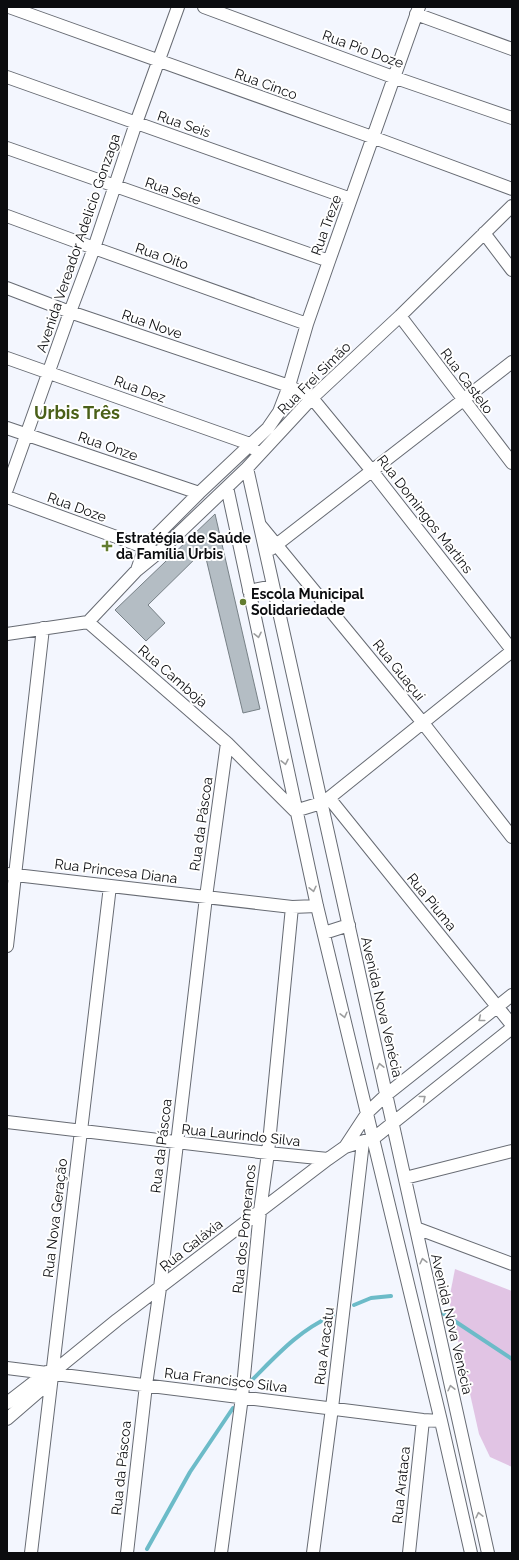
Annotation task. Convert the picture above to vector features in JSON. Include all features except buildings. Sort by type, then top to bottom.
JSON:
[{"type":"street","name":"Rua Cinco","points":[[9,7],[372,137],[512,189]]},
{"type":"street","name":"Avenida Vereador Adelicio Gonzaga","points":[[7,489],[94,248],[114,186],[178,7]]},
{"type":"street","name":"Rua Pio Doze","points":[[204,7],[393,77],[512,118]]},
{"type":"street","name":"Rua Treze","points":[[250,444],[268,428],[279,412],[289,386],[307,324],[417,11]]},
{"type":"street","points":[[417,11],[512,49]]},
{"type":"street","name":"Rua Seis","points":[[7,77],[351,199]]},
{"type":"street","name":"Rua Sete","points":[[7,148],[329,261]]},
{"type":"street","name":"Rua Frei Simão","points":[[88,622],[137,570],[159,552],[260,455],[312,398],[400,316],[512,206]]},
{"type":"street","name":"Rua Oito","points":[[7,216],[307,324]]},
{"type":"street","points":[[484,233],[512,270]]},
{"type":"street","name":"Rua Nove","points":[[7,288],[70,312],[289,386],[312,398]]},
{"type":"street","name":"Rua Castelo","points":[[400,316],[463,401],[512,463]]},
{"type":"street","name":"Rua Dez","points":[[7,358],[250,444],[260,455]]},
{"type":"street","points":[[266,553],[512,362]]},
{"type":"street","name":"Rua Domingos Martins","points":[[312,398],[372,471],[512,651]]},
{"type":"street","name":"Rua Onze","points":[[7,428],[199,493]]},
{"type":"street","name":"Rua Frei Simão","points":[[137,570],[145,547],[250,444]]},
{"type":"street","name":"Avenida Nova Venécia","points":[[247,468],[273,586],[325,800],[349,925],[488,1553]]},
{"type":"street","points":[[227,487],[295,812],[368,1112],[368,1140],[441,1421],[471,1553]]},
{"type":"street","name":"Rua Doze","points":[[7,497],[159,552]]},
{"type":"street","name":"Rua Guaçuí","points":[[260,524],[423,723],[512,837]]},
{"type":"street","points":[[249,591],[273,586]]},
{"type":"street","points":[[7,634],[88,622]]},
{"type":"street","name":"Rua Camboja","points":[[88,622],[227,743],[295,812]]},
{"type":"street","points":[[7,946],[10,874],[42,628]]},
{"type":"street","points":[[295,812],[325,800],[512,651]]},
{"type":"street","name":"Rua da Páscoa","points":[[127,1553],[146,1385],[160,1288],[206,897],[227,743]]},
{"type":"street","name":"Rua Piuma","points":[[325,800],[512,1026]]},
{"type":"street","name":"Rua Princesa Diana","points":[[10,874],[292,907],[317,906]]},
{"type":"street","name":"Rua Nova Geração","points":[[31,1553],[50,1376],[110,886]]},
{"type":"street","name":"Rua dos Pomeranos","points":[[220,1553],[242,1397],[292,907]]},
{"type":"street","points":[[324,934],[349,925]]},
{"type":"street","points":[[345,1147],[368,1112],[386,1095],[512,995]]},
{"type":"street","points":[[368,1140],[512,1026]]},
{"type":"street","name":"Rua Laurindo Silva","points":[[7,1122],[80,1132],[328,1159]]},
{"type":"street","name":"Rua Galáxia","points":[[7,1419],[50,1376],[160,1288],[328,1159],[345,1147],[368,1140]]},
{"type":"street","name":"Rua Aracatu","points":[[314,1553],[368,1140]]},
{"type":"street","points":[[405,1178],[512,1151]]},
{"type":"street","points":[[416,1228],[512,1264]]},
{"type":"street","name":"Rua Francisco Silva","points":[[7,1368],[50,1376],[146,1385],[441,1421]]},
{"type":"street","name":"Rua Galáxia","points":[[7,1403],[50,1376]]},
{"type":"street","name":"Rua Arataca","points":[[409,1553],[423,1420]]},
{"type":"shaded area","points":[[455,1269],[512,1291],[512,1467],[490,1457],[479,1434],[449,1300]]},
{"type":"waterway","points":[[354,1305],[371,1298],[391,1296]]},
{"type":"waterway","points":[[441,1312],[512,1359]]},
{"type":"waterway","points":[[252,1380],[289,1344],[309,1329],[333,1315]]},
{"type":"waterway","points":[[147,1549],[190,1472],[233,1408]]},
{"type":"place","name":"Estratégia de Saúde da Família Urbis","points":[[107,546]]},
{"type":"place","name":"Escola Municipal Solidariedade","points":[[243,602]]},
{"type":"district","name":"Urbis Três","points":[[77,413]]}]
